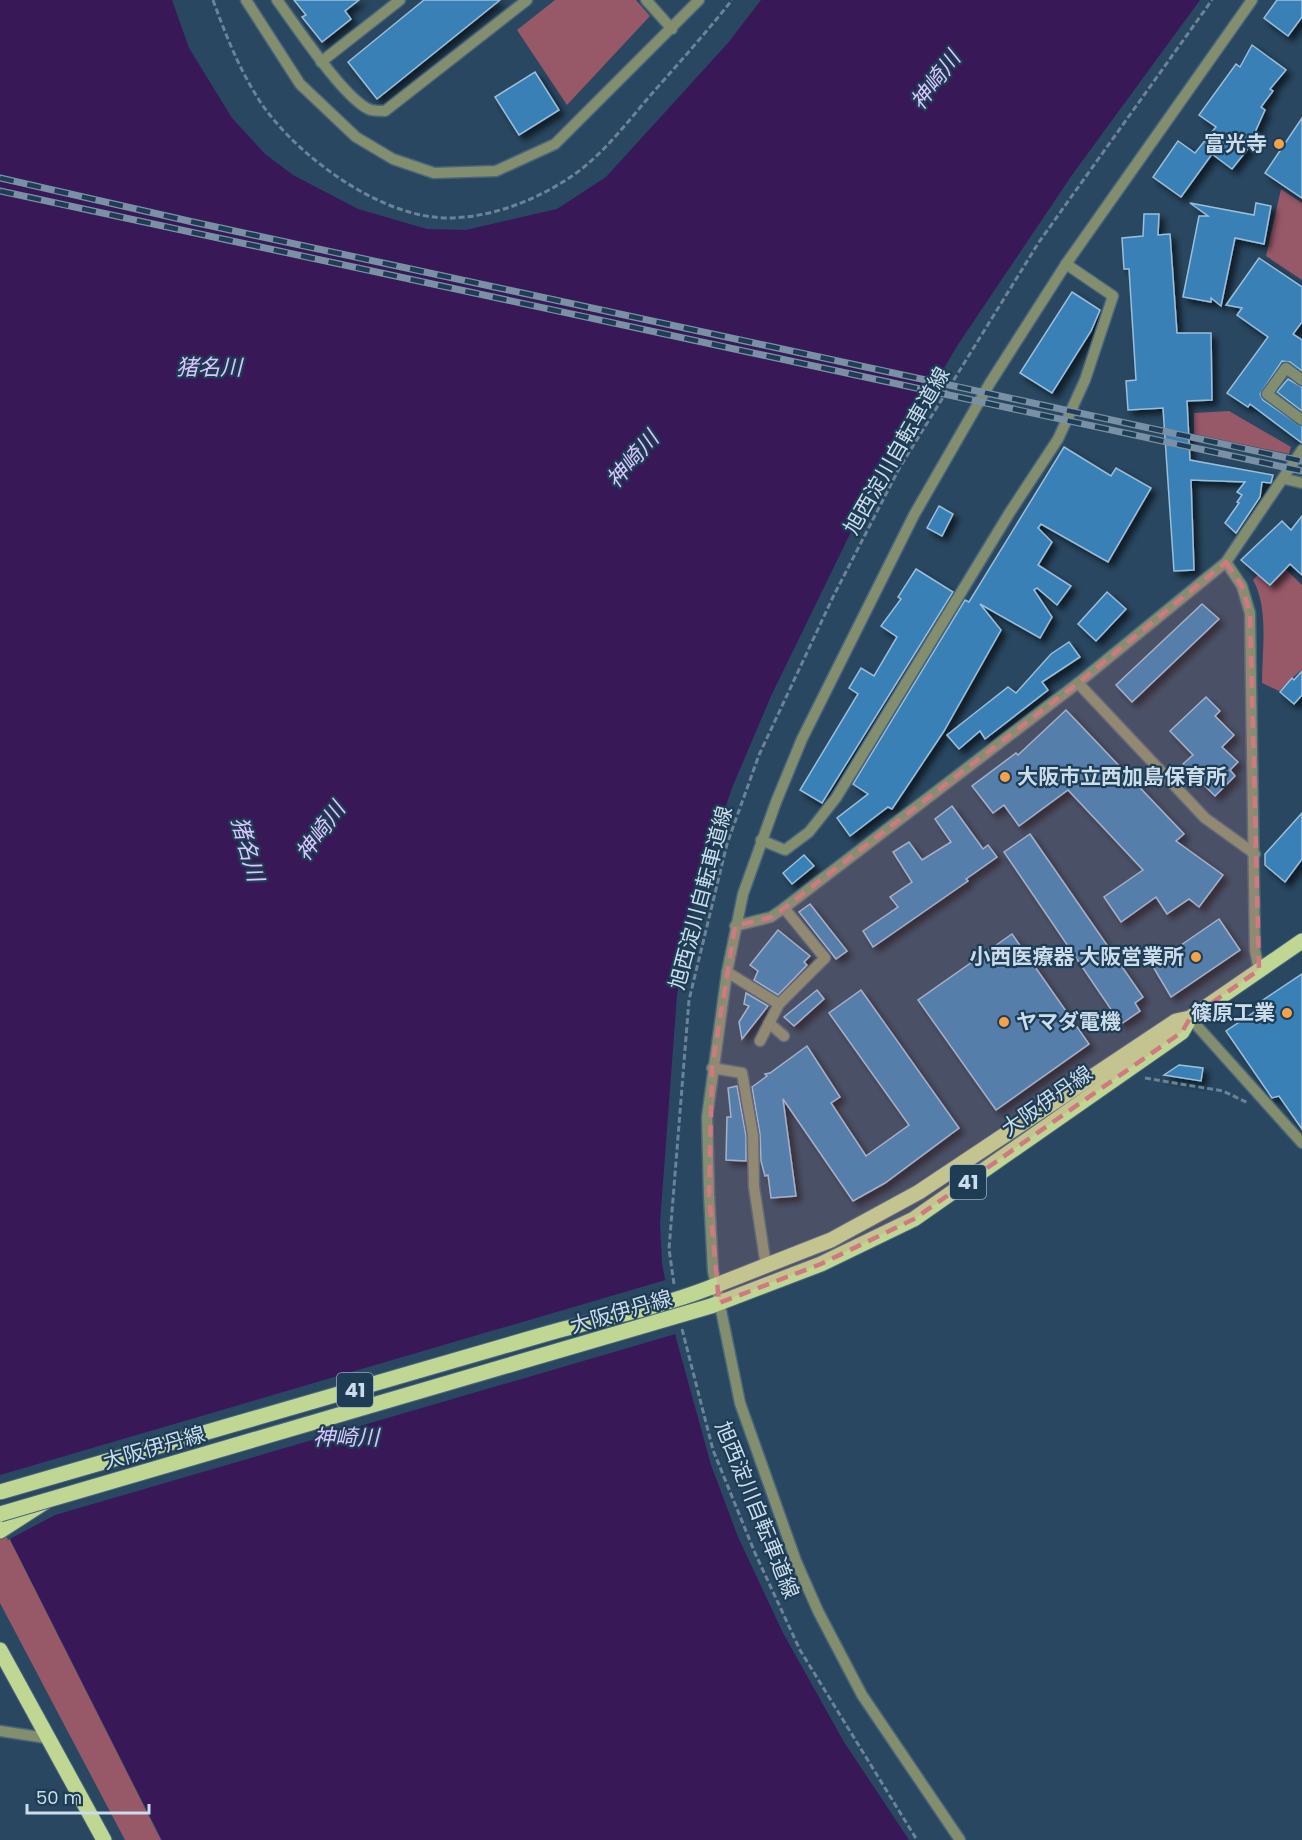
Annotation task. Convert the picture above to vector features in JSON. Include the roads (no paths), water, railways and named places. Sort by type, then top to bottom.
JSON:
[{"type":"main road","name":"大阪伊丹線","points":[[0,1492],[602,1318],[629,1315],[713,1287],[831,1239],[919,1192],[1176,1021],[1190,1018],[1302,941]]},
{"type":"main road","name":"大阪伊丹線","points":[[0,1514],[715,1305],[820,1264],[914,1219],[1182,1032],[1190,1018]]},
{"type":"main road","points":[[0,1531],[45,1502]]},
{"type":"main road","points":[[0,1650],[46,1738],[104,1840]]},
{"type":"street","points":[[246,0],[300,84],[356,137],[393,159],[434,173],[496,171],[555,144],[699,0]]},
{"type":"street","points":[[277,0],[321,62],[369,110],[385,111],[527,0]]},
{"type":"street","points":[[321,62],[400,0]]},
{"type":"street","points":[[646,0],[672,29]]},
{"type":"street","points":[[960,1840],[862,1695],[818,1611],[796,1561],[740,1403],[715,1305],[710,1218],[707,1117],[727,972],[735,926],[761,840],[802,739],[914,515],[990,383],[1066,264],[1252,0]]},
{"type":"street","points":[[761,840],[785,850],[809,832],[829,808],[1010,512],[1058,439],[1086,380],[1113,296],[1066,264]]},
{"type":"street","points":[[1302,380],[1286,368],[1267,394],[1302,420]]},
{"type":"street","points":[[735,926],[771,917],[784,908],[1078,683],[1226,562],[1285,479],[1302,450]]},
{"type":"street","points":[[1285,479],[1302,483]]},
{"type":"street","points":[[1226,562],[1242,586],[1250,613],[1255,950],[1259,970]]},
{"type":"street","points":[[1078,683],[1205,818],[1254,854]]},
{"type":"street","points":[[760,1041],[779,1004],[825,958],[784,908]]},
{"type":"street","points":[[727,972],[779,1004]]},
{"type":"street","points":[[1190,1018],[1302,1143]]},
{"type":"street","points":[[769,1023],[784,1036]]},
{"type":"street","points":[[712,1068],[742,1073],[753,1135],[754,1187],[766,1266]]},
{"type":"street","points":[[0,1731],[46,1738]]},
{"type":"water","name":"神崎川","points":[[0,0],[172,0],[189,48],[232,118],[265,154],[293,175],[358,209],[427,229],[466,230],[557,209],[606,177],[728,43],[761,0],[1200,0],[1072,175],[957,346],[867,499],[771,696],[732,788],[695,898],[677,995],[660,1223],[662,1263],[676,1338],[711,1465],[738,1537],[783,1633],[844,1742],[909,1840],[162,1840],[11,1541],[0,1516]]},
{"type":"railway","points":[[0,178],[193,222],[1302,461]]},
{"type":"railway","points":[[0,191],[1302,471]]},
{"type":"place","name":"富光寺","points":[[1279,144]]},
{"type":"place","name":"大阪市立西加島保育所","points":[[1005,777]]},
{"type":"place","name":"小西医療器 大阪営業所","points":[[1196,957]]},
{"type":"place","name":"篠原工業","points":[[1287,1013]]},
{"type":"place","name":"ヤマダ電機","points":[[1004,1022]]},
{"type":"water label","name":"猪名川","points":[[209,367]]},
{"type":"water label","name":"猪名川","points":[[248,849]]}]
